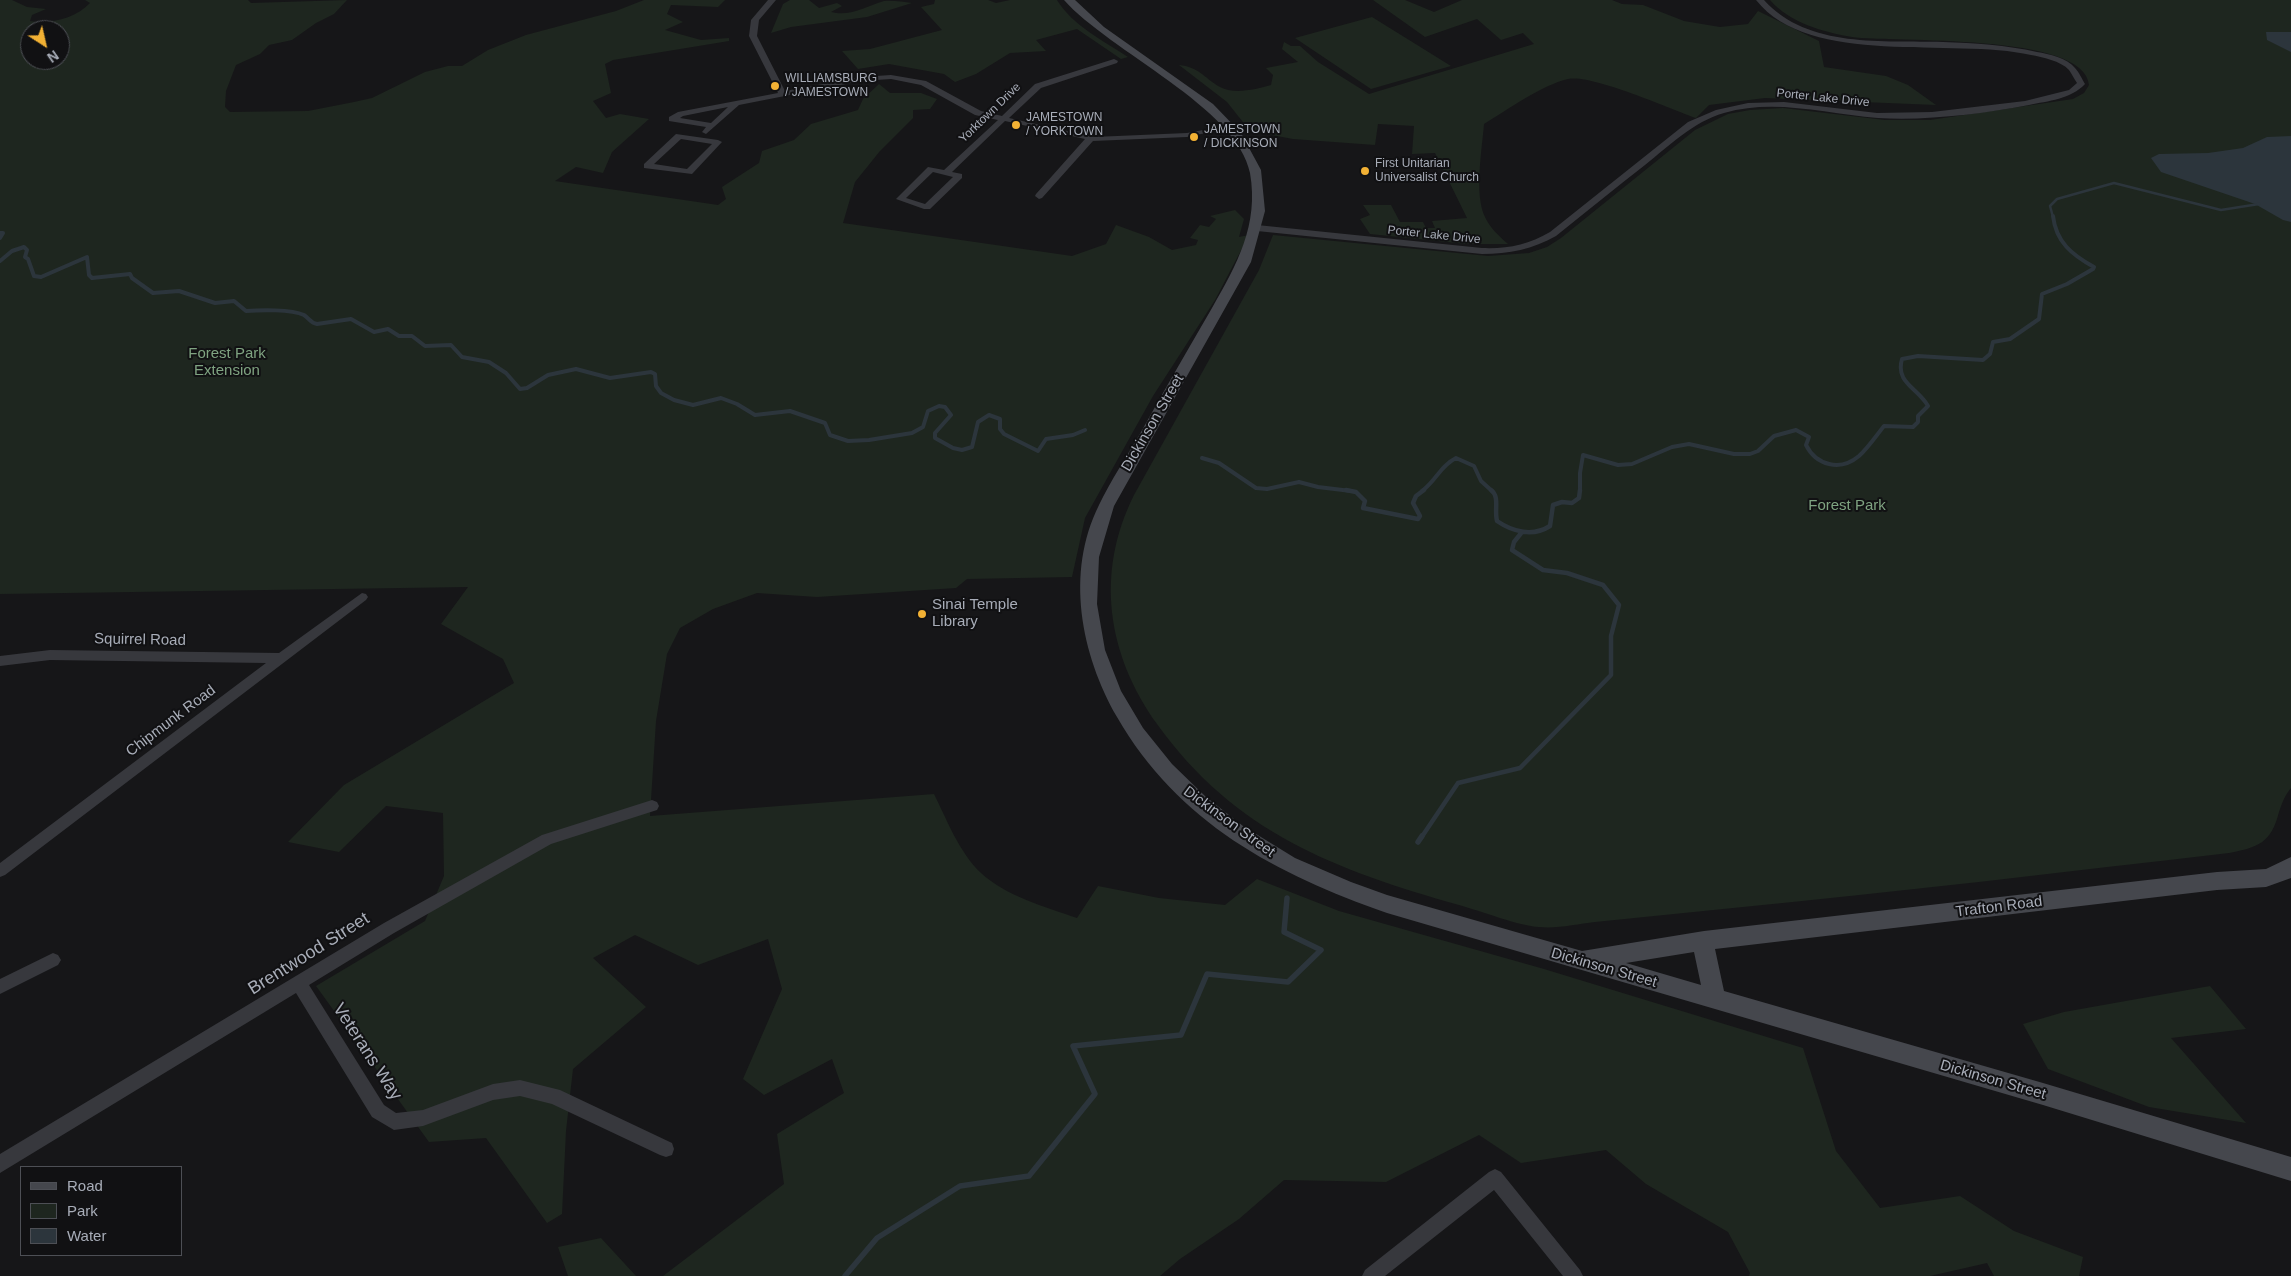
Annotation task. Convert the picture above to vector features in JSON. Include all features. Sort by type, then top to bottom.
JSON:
[{"type":"main road","name":"Dickinson Street","points":[[1069,0],[1094,24],[1200,98],[1230,127],[1245,147],[1254,171],[1260,207],[1257,228],[1239,272],[1106,506],[1098,529],[1089,569],[1089,605],[1093,636],[1108,681],[1134,729],[1173,779],[1213,814],[1276,858],[1319,879],[1371,899],[1578,961],[2061,1099],[2291,1169]]},
{"type":"main road","name":"Trafton Road","points":[[1578,961],[1704,941],[2217,881],[2264,878],[2279,874],[2291,866]]},
{"type":"main road","points":[[1704,941],[1705,960],[1716,1001]]},
{"type":"street","points":[[772,0],[755,20],[753,36],[782,93]]},
{"type":"street","name":"Porter Lake Drive","points":[[1257,228],[1482,251],[1512,250],[1538,243],[1553,234],[1678,134],[1698,119],[1714,113],[1745,106],[1788,104],[1874,115],[1930,115],[2051,99],[2078,90],[2081,84],[2079,76],[2072,69],[2054,58],[2039,53],[1991,46],[1868,43],[1845,40],[1792,24],[1770,11],[1760,0]]},
{"type":"street","name":"Yorktown Drive","points":[[946,173],[1038,86],[1114,61]]},
{"type":"street","points":[[712,126],[672,119],[681,114],[782,93],[861,79],[900,78],[931,86],[972,111],[1091,138],[1181,136],[1230,127]]},
{"type":"street","points":[[698,139],[739,102]]},
{"type":"street","points":[[679,136],[698,139],[718,142],[689,172],[647,166],[679,136]]},
{"type":"street","points":[[1039,196],[1091,138]]},
{"type":"street","points":[[931,169],[946,173],[959,176],[927,207],[900,200],[931,169]]},
{"type":"street","name":"Chipmunk Road","points":[[0,871],[362,597]]},
{"type":"street","name":"Squirrel Road","points":[[0,661],[50,655],[280,658]]},
{"type":"street","name":"Brentwood Street","points":[[0,1164],[389,928],[547,839],[652,806]]},
{"type":"street","points":[[0,987],[53,960]]},
{"type":"street","name":"Veterans Way","points":[[299,983],[378,1111],[394,1122],[423,1118],[493,1092],[520,1088],[554,1096],[666,1149]]},
{"type":"street","points":[[1371,1276],[1495,1178],[1574,1276]]},
{"type":"green space","name":"Forest Park Extension","points":[[0,0],[12,0],[27,7],[46,9],[32,15],[30,20],[20,20],[20,70],[70,70],[70,20],[58,20],[77,13],[84,8],[90,3],[85,0],[248,0],[251,3],[347,0],[334,14],[316,23],[292,40],[269,45],[260,54],[236,65],[226,91],[225,107],[230,112],[308,111],[372,98],[425,72],[448,66],[462,66],[488,50],[526,35],[616,11],[644,0],[725,0],[718,7],[671,5],[667,14],[683,22],[665,30],[701,40],[729,38],[729,41],[613,60],[605,64],[611,93],[593,101],[606,118],[620,114],[649,119],[612,152],[603,173],[576,167],[555,181],[718,205],[726,199],[722,187],[759,163],[762,151],[794,140],[811,124],[858,110],[863,99],[879,84],[890,93],[921,93],[937,99],[930,109],[913,110],[913,118],[880,151],[855,182],[843,223],[1072,256],[1106,244],[1116,225],[1149,237],[1172,250],[1196,245],[1198,240],[1190,238],[1200,225],[1209,227],[1216,219],[1210,216],[1235,210],[1244,219],[1239,237],[1249,235],[1215,300],[1153,396],[1085,518],[1072,577],[967,579],[956,588],[817,597],[757,593],[713,609],[680,628],[667,654],[656,721],[650,816],[934,794],[960,846],[981,873],[1014,894],[1077,918],[1098,886],[1159,898],[1225,905],[1257,879],[1339,911],[1544,969],[1803,1048],[1836,1151],[1880,1208],[1960,1196],[2014,1231],[2083,1257],[2079,1276],[1994,1276],[1987,1263],[1930,1276],[1749,1276],[1750,1273],[1728,1232],[1646,1184],[1606,1150],[1521,1163],[1479,1135],[1386,1182],[1284,1180],[1239,1219],[1180,1259],[1160,1276],[663,1276],[784,1184],[777,1134],[844,1093],[832,1059],[764,1095],[743,1079],[782,989],[768,939],[698,965],[635,935],[593,958],[646,1007],[573,1069],[566,1131],[562,1214],[547,1223],[486,1138],[429,1142],[316,986],[425,921],[444,876],[443,813],[386,806],[339,852],[288,842],[344,785],[514,683],[503,659],[441,624],[468,587],[0,594]]},
{"type":"green space","points":[[790,0],[809,0],[819,8],[837,3],[842,6],[831,12],[838,13],[852,12],[884,1],[912,3],[867,17],[791,27],[771,33],[783,4]]},
{"type":"green space","points":[[935,0],[988,0],[996,3],[1010,0],[1057,0],[1071,18],[1099,39],[1128,57],[1121,59],[1077,29],[1036,40],[1046,51],[1010,53],[976,74],[955,82],[944,74],[889,64],[858,69],[842,51],[870,49],[942,30],[921,7],[934,4]]},
{"type":"green space","points":[[1373,0],[1405,0],[1434,12],[1462,0],[1612,0],[1622,4],[1643,5],[1684,21],[1720,27],[1748,24],[1758,11],[1819,41],[1824,67],[1886,76],[1908,85],[1936,105],[1765,98],[1709,105],[1696,118],[1612,87],[1579,79],[1568,79],[1536,92],[1484,124],[1479,184],[1482,207],[1489,225],[1508,244],[1467,244],[1370,234],[1360,219],[1370,215],[1363,205],[1391,205],[1400,222],[1423,222],[1426,228],[1435,228],[1432,221],[1467,218],[1435,153],[1412,154],[1414,126],[1378,124],[1375,145],[1293,139],[1250,131],[1227,102],[1179,65],[1196,70],[1220,87],[1232,91],[1259,88],[1271,85],[1273,75],[1266,68],[1298,62],[1282,49],[1284,42],[1291,46],[1300,46],[1318,62],[1369,94],[1534,44],[1523,33],[1501,40],[1477,19],[1425,37]]},
{"type":"green space","name":"Forest Park","points":[[1770,0],[2291,0],[2291,788],[2284,799],[2272,831],[2268,837],[2256,846],[2229,853],[1919,889],[1560,927],[1531,926],[1414,892],[1371,877],[1330,861],[1291,842],[1254,820],[1220,793],[1187,762],[1157,724],[1140,697],[1127,670],[1117,641],[1112,612],[1111,583],[1114,554],[1122,524],[1134,495],[1259,270],[1273,235],[1488,256],[1529,253],[1547,247],[1561,238],[1695,130],[1728,114],[1750,110],[1783,108],[1885,120],[1930,120],[2073,99],[2084,93],[2089,85],[2079,68],[2056,56],[2023,48],[1984,43],[1874,39],[1841,35],[1797,20],[1787,15]]},
{"type":"green space","points":[[1372,17],[1451,66],[1371,89],[1295,38]]},
{"type":"green space","points":[[2210,986],[2246,1029],[2171,1038],[2246,1123],[2149,1107],[2048,1069],[2023,1024],[2064,1012]]},
{"type":"green space","points":[[601,1238],[636,1276],[568,1276],[558,1247]]},
{"type":"water","points":[[2266,32],[2291,32],[2291,52],[2267,40]]},
{"type":"water","points":[[2291,136],[2291,222],[2283,220],[2255,204],[2161,172],[2151,158],[2159,154],[2208,153],[2243,148],[2267,137]]},
{"type":"waterway","points":[[2053,217],[2050,206],[2057,199],[2114,183],[2221,210],[2259,204]]},
{"type":"waterway","points":[[1580,490],[1583,455],[1618,465],[1632,464],[1672,447],[1689,444],[1734,454],[1750,454],[1758,451],[1774,436],[1796,430],[1809,437],[1806,445],[1810,452],[1822,461],[1837,465],[1852,461],[1859,456],[1884,426],[1913,427],[1918,422],[1918,416],[1928,406],[1905,380],[1902,374],[1902,359],[1918,356],[1983,360],[1990,354],[1993,342],[2010,339],[2039,319],[2042,294],[2067,284],[2093,269],[2094,267],[2066,247],[2058,233],[2053,216]]},
{"type":"waterway","points":[[0,233],[3,233],[0,238]]},
{"type":"waterway","points":[[0,261],[12,251],[24,247],[27,250],[25,257],[28,259],[34,276],[41,277],[87,257],[89,275],[92,278],[130,274],[132,278],[153,293],[179,291],[215,303],[234,301],[246,311],[267,310],[298,313],[317,324],[351,319],[374,332],[388,329],[399,336],[412,336],[425,346],[451,345],[462,357],[489,362],[506,373],[520,389],[527,388],[548,375],[576,369],[610,378],[651,372],[655,374],[656,386],[661,393],[674,400],[693,405],[721,398],[737,404],[755,415],[790,411],[825,423],[830,435],[848,441],[869,440],[912,433],[923,427],[928,411],[939,406],[945,407],[951,415],[935,433],[935,438],[953,448],[962,450],[972,447],[978,422],[989,415],[1000,419],[1000,429],[1004,434],[1038,451],[1046,439],[1073,435],[1085,430]]},
{"type":"waterway","points":[[1202,458],[1219,463],[1256,488],[1267,489],[1299,482],[1318,487],[1351,491]]},
{"type":"waterway","points":[[1422,491],[1446,465],[1456,458],[1474,466],[1481,481],[1492,491]]},
{"type":"waterway","points":[[1346,490],[1351,491]]},
{"type":"waterway","points":[[1351,491],[1356,492],[1365,501],[1363,508],[1418,519],[1420,516],[1413,503],[1416,496],[1424,490]]},
{"type":"waterway","points":[[1492,491],[1496,500],[1497,521],[1510,528],[1530,532],[1550,526],[1553,505],[1562,502],[1572,503],[1579,498],[1580,490]]},
{"type":"waterway","points":[[1421,838],[1458,783],[1520,768],[1611,675],[1611,636],[1619,605],[1603,585],[1567,573],[1543,570],[1512,550],[1514,542],[1522,532]]},
{"type":"waterway","points":[[1418,842],[1422,836]]},
{"type":"waterway","points":[[845,1276],[877,1238],[960,1186],[1029,1176],[1095,1094],[1073,1046],[1181,1035],[1207,974],[1288,982],[1321,950],[1284,932],[1287,898]]},
{"type":"place","name":"WILLIAMSBURG / JAMESTOWN","points":[[775,86]]},
{"type":"place","name":"JAMESTOWN / YORKTOWN","points":[[1016,125]]},
{"type":"place","name":"JAMESTOWN / DICKINSON","points":[[1194,137]]},
{"type":"place","name":"First Unitarian Universalist Church","points":[[1365,171]]},
{"type":"place","name":"Sinai Temple Library","points":[[922,614]]}]
